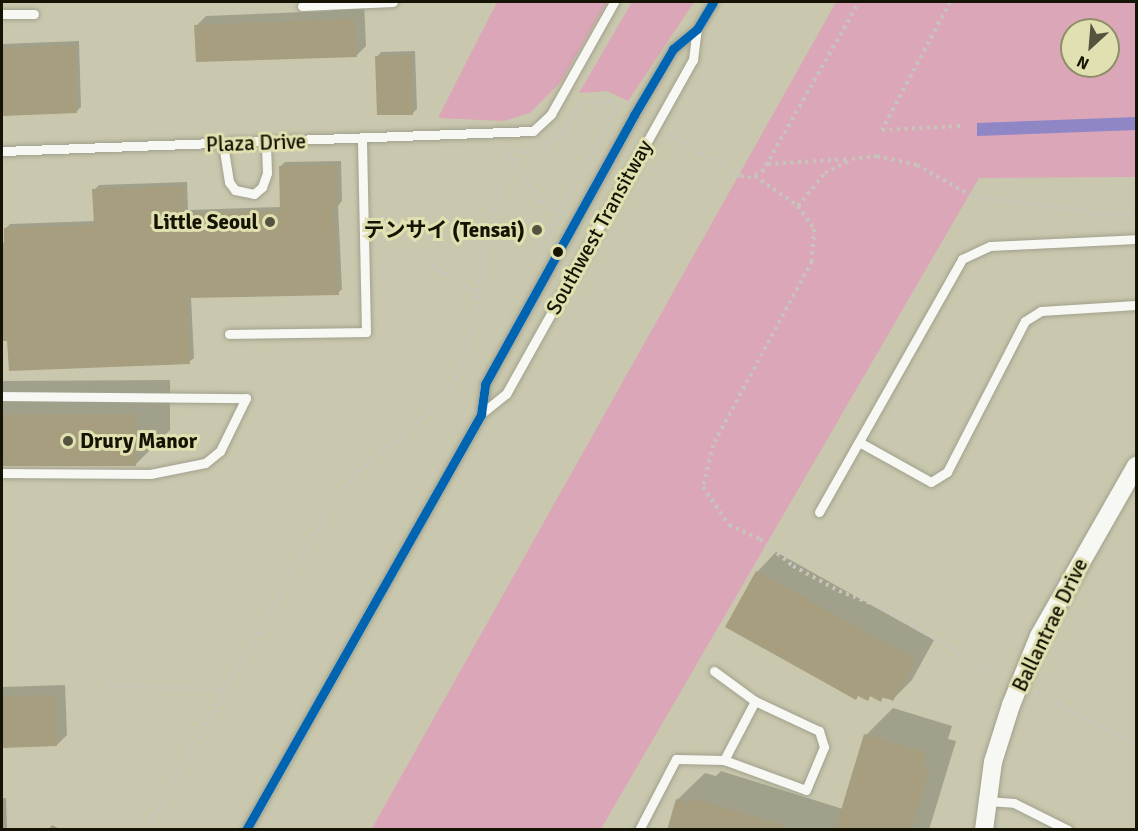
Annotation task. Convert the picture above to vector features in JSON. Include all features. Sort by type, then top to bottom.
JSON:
[{"type":"street","name":"Ballantrae Drive","points":[[984,830],[993,762],[1019,686],[1040,636],[1137,466]]},
{"type":"lane","points":[[302,6],[393,2]]},
{"type":"lane","name":"Plaza Drive","points":[[2,151],[362,140],[533,131],[551,114],[614,2]]},
{"type":"lane","name":"Southwest Transitway","points":[[246,830],[481,414],[485,384],[634,115],[673,48],[697,29],[713,2]]},
{"type":"lane","points":[[2,14],[34,14]]},
{"type":"lane","name":"Southwest Transitway","points":[[481,414],[506,394],[693,60],[697,29]]},
{"type":"lane","points":[[229,334],[366,332],[362,140]]},
{"type":"lane","points":[[223,144],[229,182],[235,190],[254,194],[262,187],[267,173],[266,142]]},
{"type":"lane","points":[[819,512],[962,259],[990,246],[1137,239]]},
{"type":"lane","points":[[859,442],[931,482],[947,472],[1024,321],[1041,310],[1137,305]]},
{"type":"lane","points":[[2,396],[246,398],[220,451],[205,464],[150,474],[2,473]]},
{"type":"lane","points":[[639,830],[676,759],[724,760],[806,790],[824,747],[819,731],[755,701],[714,671]]},
{"type":"lane","points":[[724,760],[755,701]]},
{"type":"lane","points":[[987,801],[1014,803],[1068,830]]},
{"type":"path","points":[[950,2],[882,130],[962,126]]},
{"type":"path","points":[[537,252],[618,107]]},
{"type":"path","points":[[509,152],[540,201],[560,212]]},
{"type":"path","points":[[767,164],[878,156],[917,165],[972,196],[1103,214],[1137,213]]},
{"type":"path","points":[[798,206],[825,173],[852,159]]},
{"type":"path","points":[[756,176],[798,206],[814,229],[812,261],[713,446],[703,487],[729,525],[760,539],[793,566],[839,591],[880,607],[1019,686],[1047,695],[1137,745]]},
{"type":"path","points":[[425,261],[478,293]]},
{"type":"path","points":[[107,685],[225,690]]},
{"type":"shaded area","points":[[497,2],[607,2],[561,82],[530,113],[504,121],[438,118]]},
{"type":"shaded area","points":[[632,2],[694,2],[628,101],[607,91],[579,93]]},
{"type":"shaded area","points":[[836,2],[1136,2],[1136,177],[979,178],[601,829],[371,830]]},
{"type":"shaded area","points":[[1136,117],[1136,130],[977,136],[977,123]]},
{"type":"building","points":[[355,19],[357,57],[196,62],[194,25]]},
{"type":"building","points":[[75,45],[77,113],[2,116],[2,48]]},
{"type":"building","points":[[411,54],[413,115],[377,115],[375,56]]},
{"type":"building","points":[[337,165],[338,207],[333,207],[339,295],[187,298],[190,364],[9,371],[7,341],[2,341],[4,228],[94,225],[92,189],[183,186],[184,214],[280,211],[279,166]]},
{"type":"building","name":"Drury Manor","points":[[135,414],[136,466],[2,466],[2,415]]},
{"type":"building","points":[[756,571],[916,660],[893,701],[883,696],[881,702],[870,696],[868,701],[858,696],[856,700],[725,627]]},
{"type":"building","points":[[56,695],[57,746],[2,748],[2,696]]},
{"type":"building","points":[[864,734],[926,753],[922,766],[930,768],[911,830],[835,830]]},
{"type":"building","points":[[692,798],[782,825],[782,830],[667,830],[676,799],[690,804]]},
{"type":"transit line","points":[[246,830],[481,414],[485,384],[634,115],[673,49],[697,29],[713,2]]},
{"type":"place","name":"Little Seoul","points":[[270,222]]},
{"type":"place","name":"テンサイ (Tensai)","points":[[537,230]]},
{"type":"place","name":"Drury Manor","points":[[68,441]]}]
